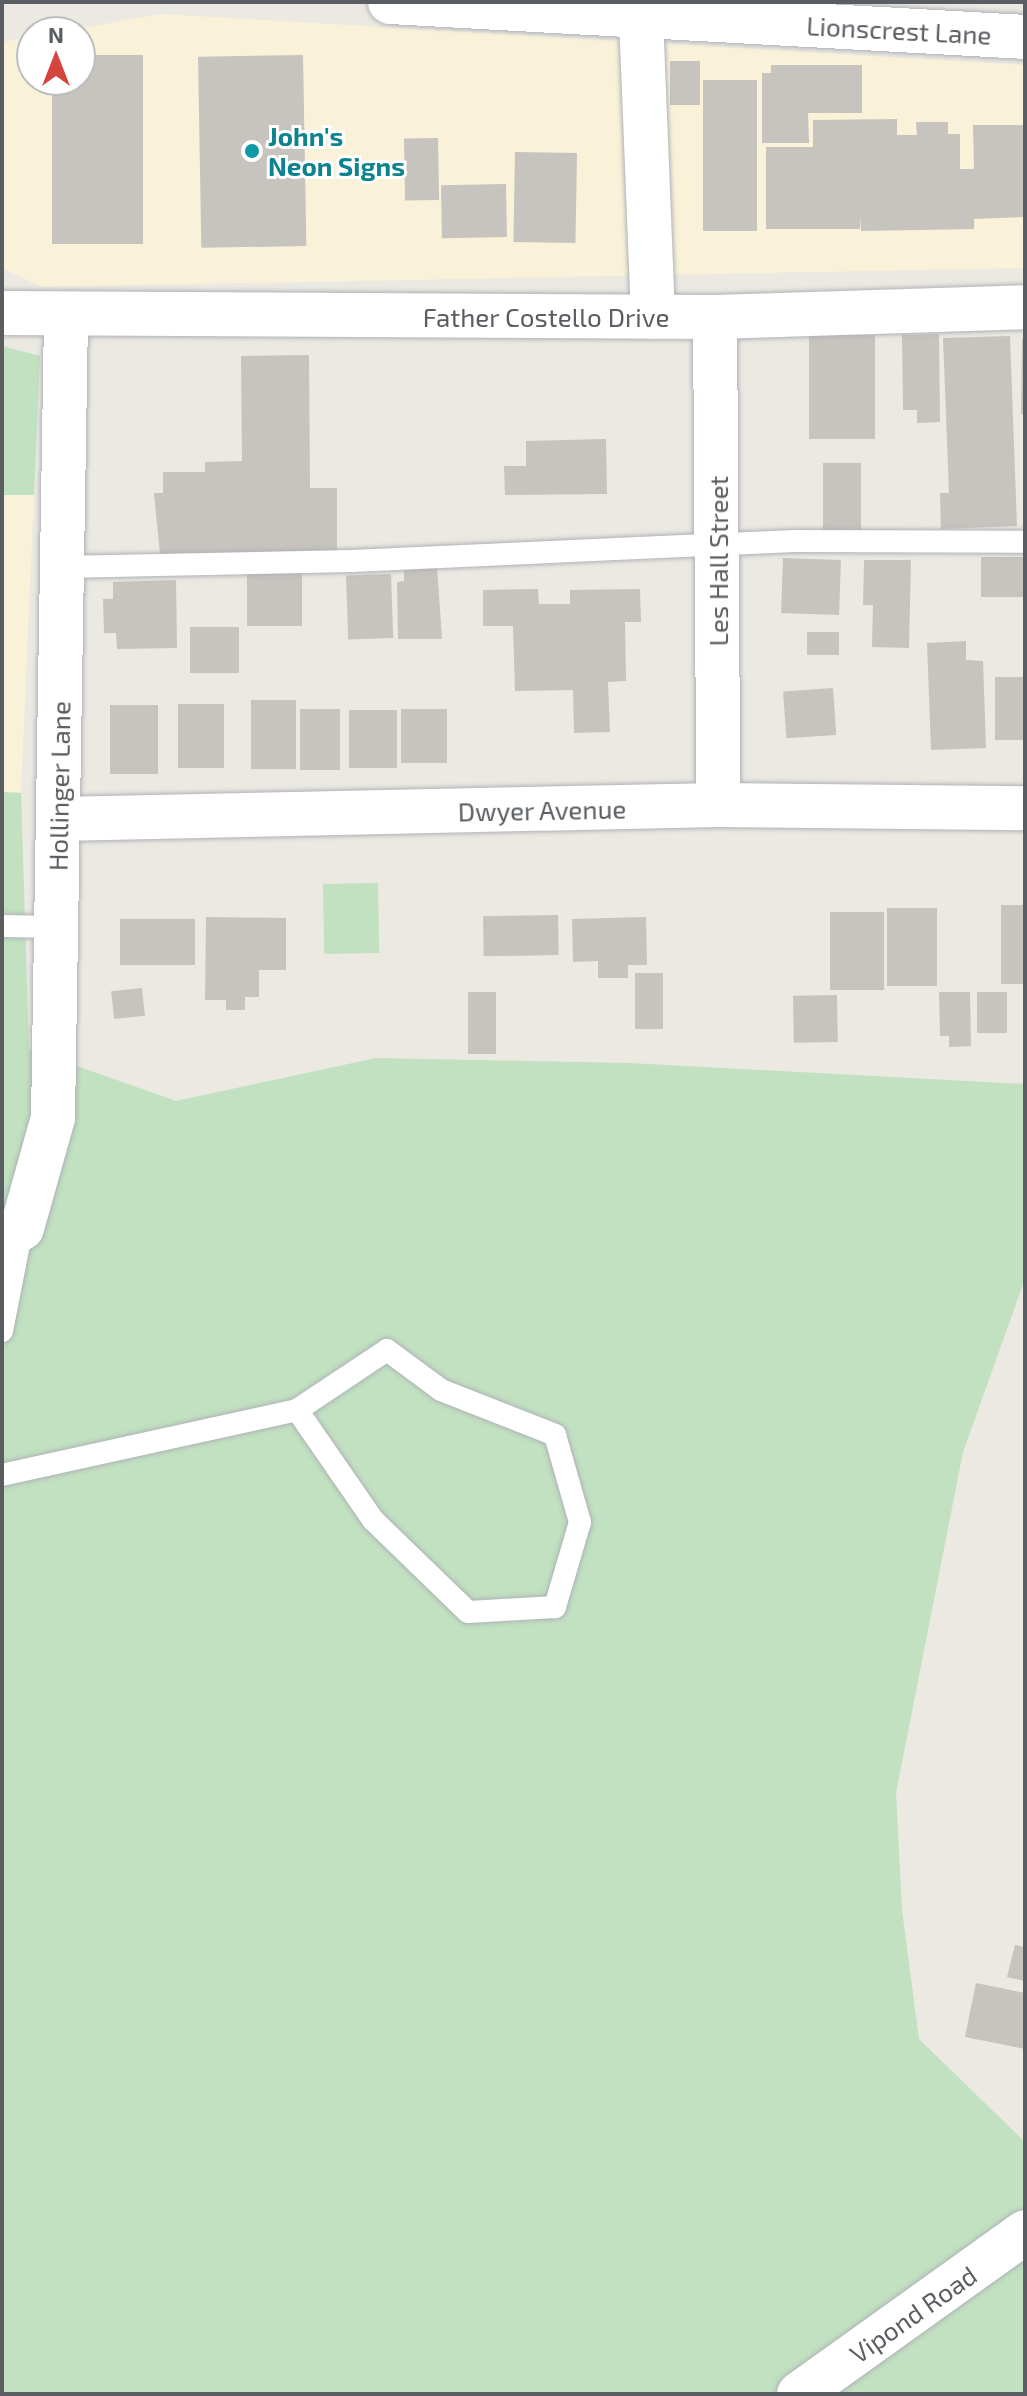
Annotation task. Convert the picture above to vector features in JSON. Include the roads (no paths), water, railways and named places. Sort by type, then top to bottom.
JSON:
[{"type":"street","name":"Lionscrest Lane","points":[[390,2],[1025,37]]},
{"type":"street","points":[[641,17],[653,317]]},
{"type":"street","name":"Father Costello Drive","points":[[2,313],[66,317],[715,317],[1025,307]]},
{"type":"street","name":"Hollinger Lane","points":[[12,1234],[53,1118],[66,317]]},
{"type":"street","name":"Les Hall Street","points":[[715,317],[720,547],[718,805]]},
{"type":"street","name":"Dwyer Avenue","points":[[59,819],[718,805],[1025,808]]},
{"type":"street","name":"Vipond Road","points":[[799,2394],[1025,2232]]},
{"type":"lane","points":[[62,567],[720,547],[795,541],[1025,542]]},
{"type":"lane","points":[[2,926],[57,927]]},
{"type":"lane","points":[[2,1331],[12,1234]]},
{"type":"lane","points":[[2,1475],[297,1410],[387,1350],[441,1390],[555,1435],[580,1522],[555,1607],[468,1612],[373,1520],[297,1410]]},
{"type":"place","name":"John's Neon Signs","points":[[252,151]]}]
